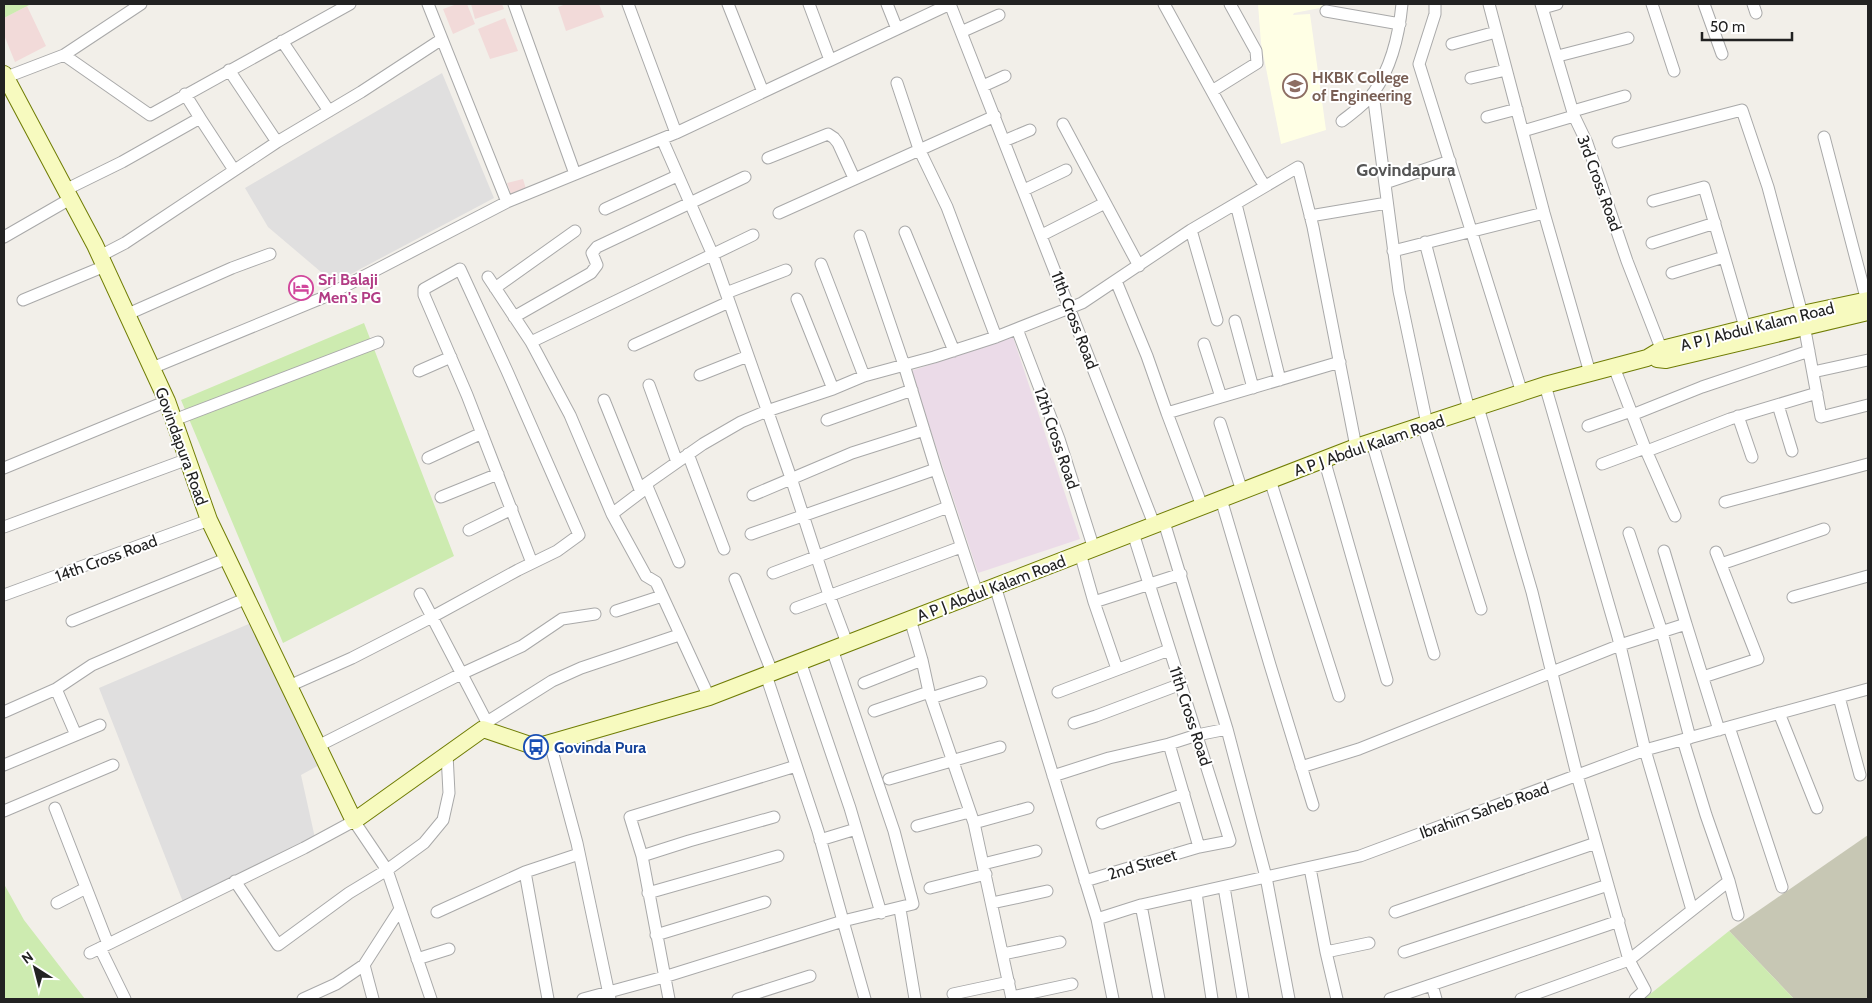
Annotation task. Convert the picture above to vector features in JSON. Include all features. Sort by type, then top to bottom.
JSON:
[{"type":"street","points":[[4,77],[64,55],[141,4]]},
{"type":"street","points":[[64,55],[150,115],[350,4]]},
{"type":"street","points":[[428,4],[507,202]]},
{"type":"street","points":[[514,4],[575,174]]},
{"type":"street","points":[[628,4],[676,133]]},
{"type":"street","points":[[728,4],[763,92]]},
{"type":"street","points":[[809,4],[830,60]]},
{"type":"street","points":[[887,4],[897,28]]},
{"type":"street","points":[[152,368],[322,298],[507,202],[676,133],[950,4]]},
{"type":"street","name":"11th Cross Road","points":[[950,4],[1070,308],[1181,574],[1227,729],[1266,877],[1289,999]]},
{"type":"street","points":[[1164,4],[1265,186]]},
{"type":"street","points":[[1212,91],[1257,63],[1256,51],[1230,4]]},
{"type":"street","points":[[1342,121],[1373,93],[1394,50],[1402,4]]},
{"type":"street","points":[[1435,4],[1435,14],[1419,64],[1522,393]]},
{"type":"street","points":[[1489,4],[1544,213],[1590,373]]},
{"type":"street","points":[[1542,6],[1558,4]]},
{"type":"street","points":[[1652,4],[1674,71]]},
{"type":"street","points":[[1704,4],[1722,54]]},
{"type":"street","name":"3rd Cross Road","points":[[1542,6],[1574,113],[1627,261],[1664,355]]},
{"type":"street","points":[[1326,11],[1400,24]]},
{"type":"street","points":[[962,32],[999,15]]},
{"type":"street","points":[[1452,44],[1496,32]]},
{"type":"street","points":[[1558,56],[1628,38]]},
{"type":"street","points":[[23,300],[103,261],[125,243],[276,142],[329,111],[442,39]]},
{"type":"street","points":[[282,41],[329,111]]},
{"type":"street","points":[[229,70],[276,142]]},
{"type":"street","points":[[1471,78],[1506,70]]},
{"type":"street","points":[[983,86],[1005,76]]},
{"type":"street","name":"Govindapura Road","points":[[4,77],[68,194],[128,314],[167,401],[209,520],[354,821]]},
{"type":"street","points":[[897,83],[920,149],[947,207],[996,337]]},
{"type":"street","points":[[1373,93],[1399,290],[1425,424],[1481,609]]},
{"type":"street","points":[[185,94],[234,170]]},
{"type":"street","points":[[1523,131],[1625,96]]},
{"type":"street","points":[[1487,117],[1517,109]]},
{"type":"street","points":[[1618,142],[1742,110],[1768,187],[1803,320],[1821,417],[1868,405]]},
{"type":"street","points":[[779,213],[995,116]]},
{"type":"street","points":[[4,237],[68,194],[200,118]]},
{"type":"street","points":[[1063,124],[1139,266]]},
{"type":"street","points":[[1004,141],[1030,130]]},
{"type":"street","points":[[768,158],[828,134],[838,142],[854,178]]},
{"type":"street","points":[[1824,138],[1868,304]]},
{"type":"street","points":[[583,999],[609,996],[843,921],[900,909],[913,904],[894,831],[839,646],[829,595],[792,478],[712,254],[662,139]]},
{"type":"street","points":[[1385,183],[1450,161]]},
{"type":"street","points":[[612,514],[688,454],[741,422],[864,376],[954,351],[996,337],[1082,303],[1192,230],[1298,167],[1310,216],[1356,447]]},
{"type":"street","points":[[1024,190],[1066,170]]},
{"type":"street","points":[[605,209],[677,176]]},
{"type":"street","points":[[514,317],[592,273],[597,265],[592,253],[597,247],[745,177]]},
{"type":"street","points":[[1653,201],[1704,187],[1747,334]]},
{"type":"street","points":[[1310,216],[1387,203]]},
{"type":"street","points":[[1236,204],[1280,380]]},
{"type":"street","points":[[1042,235],[1101,206]]},
{"type":"street","points":[[1393,250],[1544,213]]},
{"type":"street","points":[[1652,243],[1714,224]]},
{"type":"street","points":[[1192,230],[1217,320]]},
{"type":"street","points":[[495,288],[575,231]]},
{"type":"street","points":[[905,232],[954,351]]},
{"type":"street","points":[[531,342],[753,235]]},
{"type":"street","points":[[860,236],[904,365],[977,593]]},
{"type":"street","points":[[1425,242],[1474,409],[1532,592],[1577,775],[1630,960],[1645,990],[1635,999]]},
{"type":"street","points":[[128,314],[232,268],[270,254]]},
{"type":"street","points":[[1672,274],[1724,257]]},
{"type":"street","points":[[821,264],[864,376]]},
{"type":"street","points":[[289,686],[352,658],[432,617],[557,551],[579,535],[507,371],[460,270],[424,289],[424,295],[482,432],[532,563]]},
{"type":"street","points":[[634,345],[786,270]]},
{"type":"street","points":[[488,277],[531,342],[570,415],[612,514],[642,570],[646,576],[656,582],[709,696]]},
{"type":"street","points":[[1116,281],[1147,356],[1202,506]]},
{"type":"street","points":[[797,300],[833,389]]},
{"type":"street","name":"A P J Abdul Kalam Road","points":[[490,727],[536,746],[709,696],[1356,447],[1545,385],[1868,304]]},
{"type":"street","points":[[1235,321],[1254,388]]},
{"type":"street","name":"12th Cross Road","points":[[1017,329],[1059,439],[1087,551],[1094,602],[1117,669]]},
{"type":"street","points":[[174,420],[378,342]]},
{"type":"street","points":[[1204,344],[1221,397]]},
{"type":"street","points":[[1588,426],[1632,413],[1809,351]]},
{"type":"street","points":[[700,375],[748,356]]},
{"type":"street","points":[[419,371],[451,357]]},
{"type":"street","points":[[1813,372],[1868,360]]},
{"type":"street","points":[[1167,412],[1340,362]]},
{"type":"street","points":[[1614,367],[1646,450],[1675,516]]},
{"type":"street","points":[[650,385],[677,462]]},
{"type":"street","points":[[1545,385],[1620,645],[1645,750],[1692,910]]},
{"type":"street","points":[[827,420],[912,390]]},
{"type":"street","points":[[1602,464],[1738,416],[1817,393]]},
{"type":"street","points":[[604,400],[643,488],[679,562]]},
{"type":"street","points":[[4,468],[167,401]]},
{"type":"street","points":[[1778,405],[1792,451]]},
{"type":"street","points":[[1738,416],[1752,457]]},
{"type":"street","points":[[1220,422],[1242,491]]},
{"type":"street","points":[[753,495],[852,453],[924,430]]},
{"type":"street","points":[[428,458],[482,432]]},
{"type":"street","points":[[1372,442],[1434,654]]},
{"type":"street","points":[[688,454],[724,549]]},
{"type":"street","points":[[1324,459],[1387,680]]},
{"type":"street","points":[[4,527],[188,460]]},
{"type":"street","points":[[1726,502],[1868,464]]},
{"type":"street","points":[[751,534],[936,469]]},
{"type":"street","points":[[441,497],[498,474]]},
{"type":"street","points":[[1270,480],[1339,696]]},
{"type":"street","points":[[1221,499],[1313,805]]},
{"type":"street","points":[[773,573],[948,507]]},
{"type":"street","points":[[469,530],[512,509]]},
{"type":"street","name":"14th Cross Road","points":[[4,594],[209,520]]},
{"type":"street","points":[[1721,564],[1824,529]]},
{"type":"street","name":"11th Cross Road","points":[[1133,533],[1230,841],[1199,847]]},
{"type":"street","points":[[1629,533],[1662,632],[1686,739],[1706,815],[1738,915]]},
{"type":"street","points":[[796,608],[961,547]]},
{"type":"street","points":[[1664,551],[1703,677],[1724,728],[1782,887]]},
{"type":"street","points":[[1703,677],[1758,659],[1716,552]]},
{"type":"street","points":[[72,621],[228,558]]},
{"type":"street","points":[[1094,602],[1181,574]]},
{"type":"street","points":[[1793,597],[1868,576]]},
{"type":"street","points":[[736,579],[769,674],[820,840],[865,999]]},
{"type":"street","points":[[996,586],[1097,920],[1114,999]]},
{"type":"street","points":[[420,594],[490,727]]},
{"type":"street","points":[[616,611],[662,596]]},
{"type":"street","points":[[4,712],[56,689],[92,666],[247,598]]},
{"type":"street","points":[[318,746],[461,674],[522,646],[562,619],[595,614]]},
{"type":"street","points":[[910,619],[930,695],[974,824],[1012,998],[1072,984]]},
{"type":"street","points":[[1301,767],[1359,749],[1620,645],[1686,624]]},
{"type":"street","points":[[100,948],[304,848],[354,821],[552,682],[581,668],[679,635]]},
{"type":"street","points":[[1058,692],[1169,650]]},
{"type":"street","points":[[864,683],[922,660]]},
{"type":"street","points":[[800,661],[856,829],[880,913]]},
{"type":"street","points":[[874,711],[981,682]]},
{"type":"street","points":[[1074,723],[1181,684]]},
{"type":"street","points":[[56,689],[76,735]]},
{"type":"street","name":"Ibrahim Saheb Road","points":[[1097,920],[1142,905],[1360,856],[1645,750],[1868,689]]},
{"type":"street","points":[[1839,697],[1860,775]]},
{"type":"street","points":[[1779,714],[1817,808]]},
{"type":"street","points":[[4,765],[100,725]]},
{"type":"street","points":[[1053,776],[1109,758],[1227,729]]},
{"type":"street","points":[[550,743],[579,854],[609,996]]},
{"type":"street","points":[[1169,744],[1199,847]]},
{"type":"street","points":[[889,779],[1000,747]]},
{"type":"street","points":[[235,881],[278,945],[349,893],[387,870],[424,843],[443,820],[449,793],[447,754]]},
{"type":"street","points":[[4,811],[113,765]]},
{"type":"street","points":[[669,999],[642,856],[630,817],[796,766]]},
{"type":"street","points":[[1102,823],[1184,794]]},
{"type":"street","points":[[55,808],[86,888],[100,948],[125,999]]},
{"type":"street","points":[[974,824],[1028,808]]},
{"type":"street","points":[[917,826],[969,812]]},
{"type":"street","points":[[642,856],[689,840],[774,817]]},
{"type":"street","points":[[354,821],[387,870],[431,999]]},
{"type":"street","points":[[820,840],[856,829]]},
{"type":"street","points":[[1395,912],[1596,843]]},
{"type":"street","name":"2nd Street","points":[[1085,881],[1199,847]]},
{"type":"street","points":[[930,888],[1036,852]]},
{"type":"street","points":[[437,912],[525,872],[579,854]]},
{"type":"street","points":[[648,893],[778,856]]},
{"type":"street","points":[[1310,868],[1337,999]]},
{"type":"street","points":[[525,872],[548,999]]},
{"type":"street","points":[[1521,999],[1550,994],[1630,960],[1729,882]]},
{"type":"street","points":[[1404,952],[1608,884]]},
{"type":"street","points":[[57,903],[86,888]]},
{"type":"street","points":[[1224,888],[1242,999]]},
{"type":"street","points":[[992,904],[1047,891]]},
{"type":"street","points":[[1196,893],[1212,999]]},
{"type":"street","points":[[656,935],[764,902]]},
{"type":"street","points":[[1142,905],[1159,999]]},
{"type":"street","points":[[307,998],[336,984],[364,965],[400,909]]},
{"type":"street","points":[[900,909],[916,999]]},
{"type":"street","points":[[1390,999],[1619,922]]},
{"type":"street","points":[[1003,954],[1060,942]]},
{"type":"street","points":[[1326,952],[1369,943]]},
{"type":"street","points":[[417,959],[449,949]]},
{"type":"street","points":[[364,965],[373,999]]},
{"type":"street","points":[[738,999],[810,976]]},
{"type":"street","points":[[953,994],[1009,982]]},
{"type":"street","points":[[1432,985],[1436,999]]},
{"type":"shaded area","points":[[457,4],[467,4],[475,24],[453,34],[443,9]]},
{"type":"shaded area","points":[[471,4],[502,4],[504,9],[475,19]]},
{"type":"shaded area","points":[[566,4],[599,4],[604,17],[566,31],[558,7]]},
{"type":"shaded area","name":"HKBK College of Engineering","points":[[1258,4],[1325,4],[1325,7],[1294,13],[1293,15],[1310,14],[1326,130],[1281,144],[1261,43]]},
{"type":"shaded area","points":[[27,6],[46,46],[15,62],[4,35],[4,18]]},
{"type":"shaded area","points":[[505,18],[518,51],[490,59],[478,29]]},
{"type":"shaded area","points":[[442,73],[494,198],[334,283],[268,227],[245,188]]},
{"type":"shaded area","points":[[523,179],[526,189],[511,194],[507,183]]},
{"type":"shaded area","points":[[1013,337],[1080,539],[978,573],[911,371]]},
{"type":"shaded area","points":[[251,623],[321,764],[301,775],[315,838],[183,902],[99,688]]},
{"type":"shaded area","points":[[1868,835],[1868,999],[1794,999],[1729,931]]},
{"type":"green space","points":[[4,4],[31,4],[4,18]]},
{"type":"green space","points":[[364,323],[454,556],[283,643],[181,400]]},
{"type":"green space","points":[[4,884],[24,920],[85,999],[4,999]]},
{"type":"green space","points":[[1729,931],[1794,999],[1644,999]]},
{"type":"place","name":"HKBK College of Engineering","points":[[1295,86]]},
{"type":"place","name":"Sri Balaji Men's PG","points":[[301,288]]},
{"type":"place","name":"Govinda Pura","points":[[536,747]]},
{"type":"district","name":"Govindapura","points":[[1406,170]]}]
